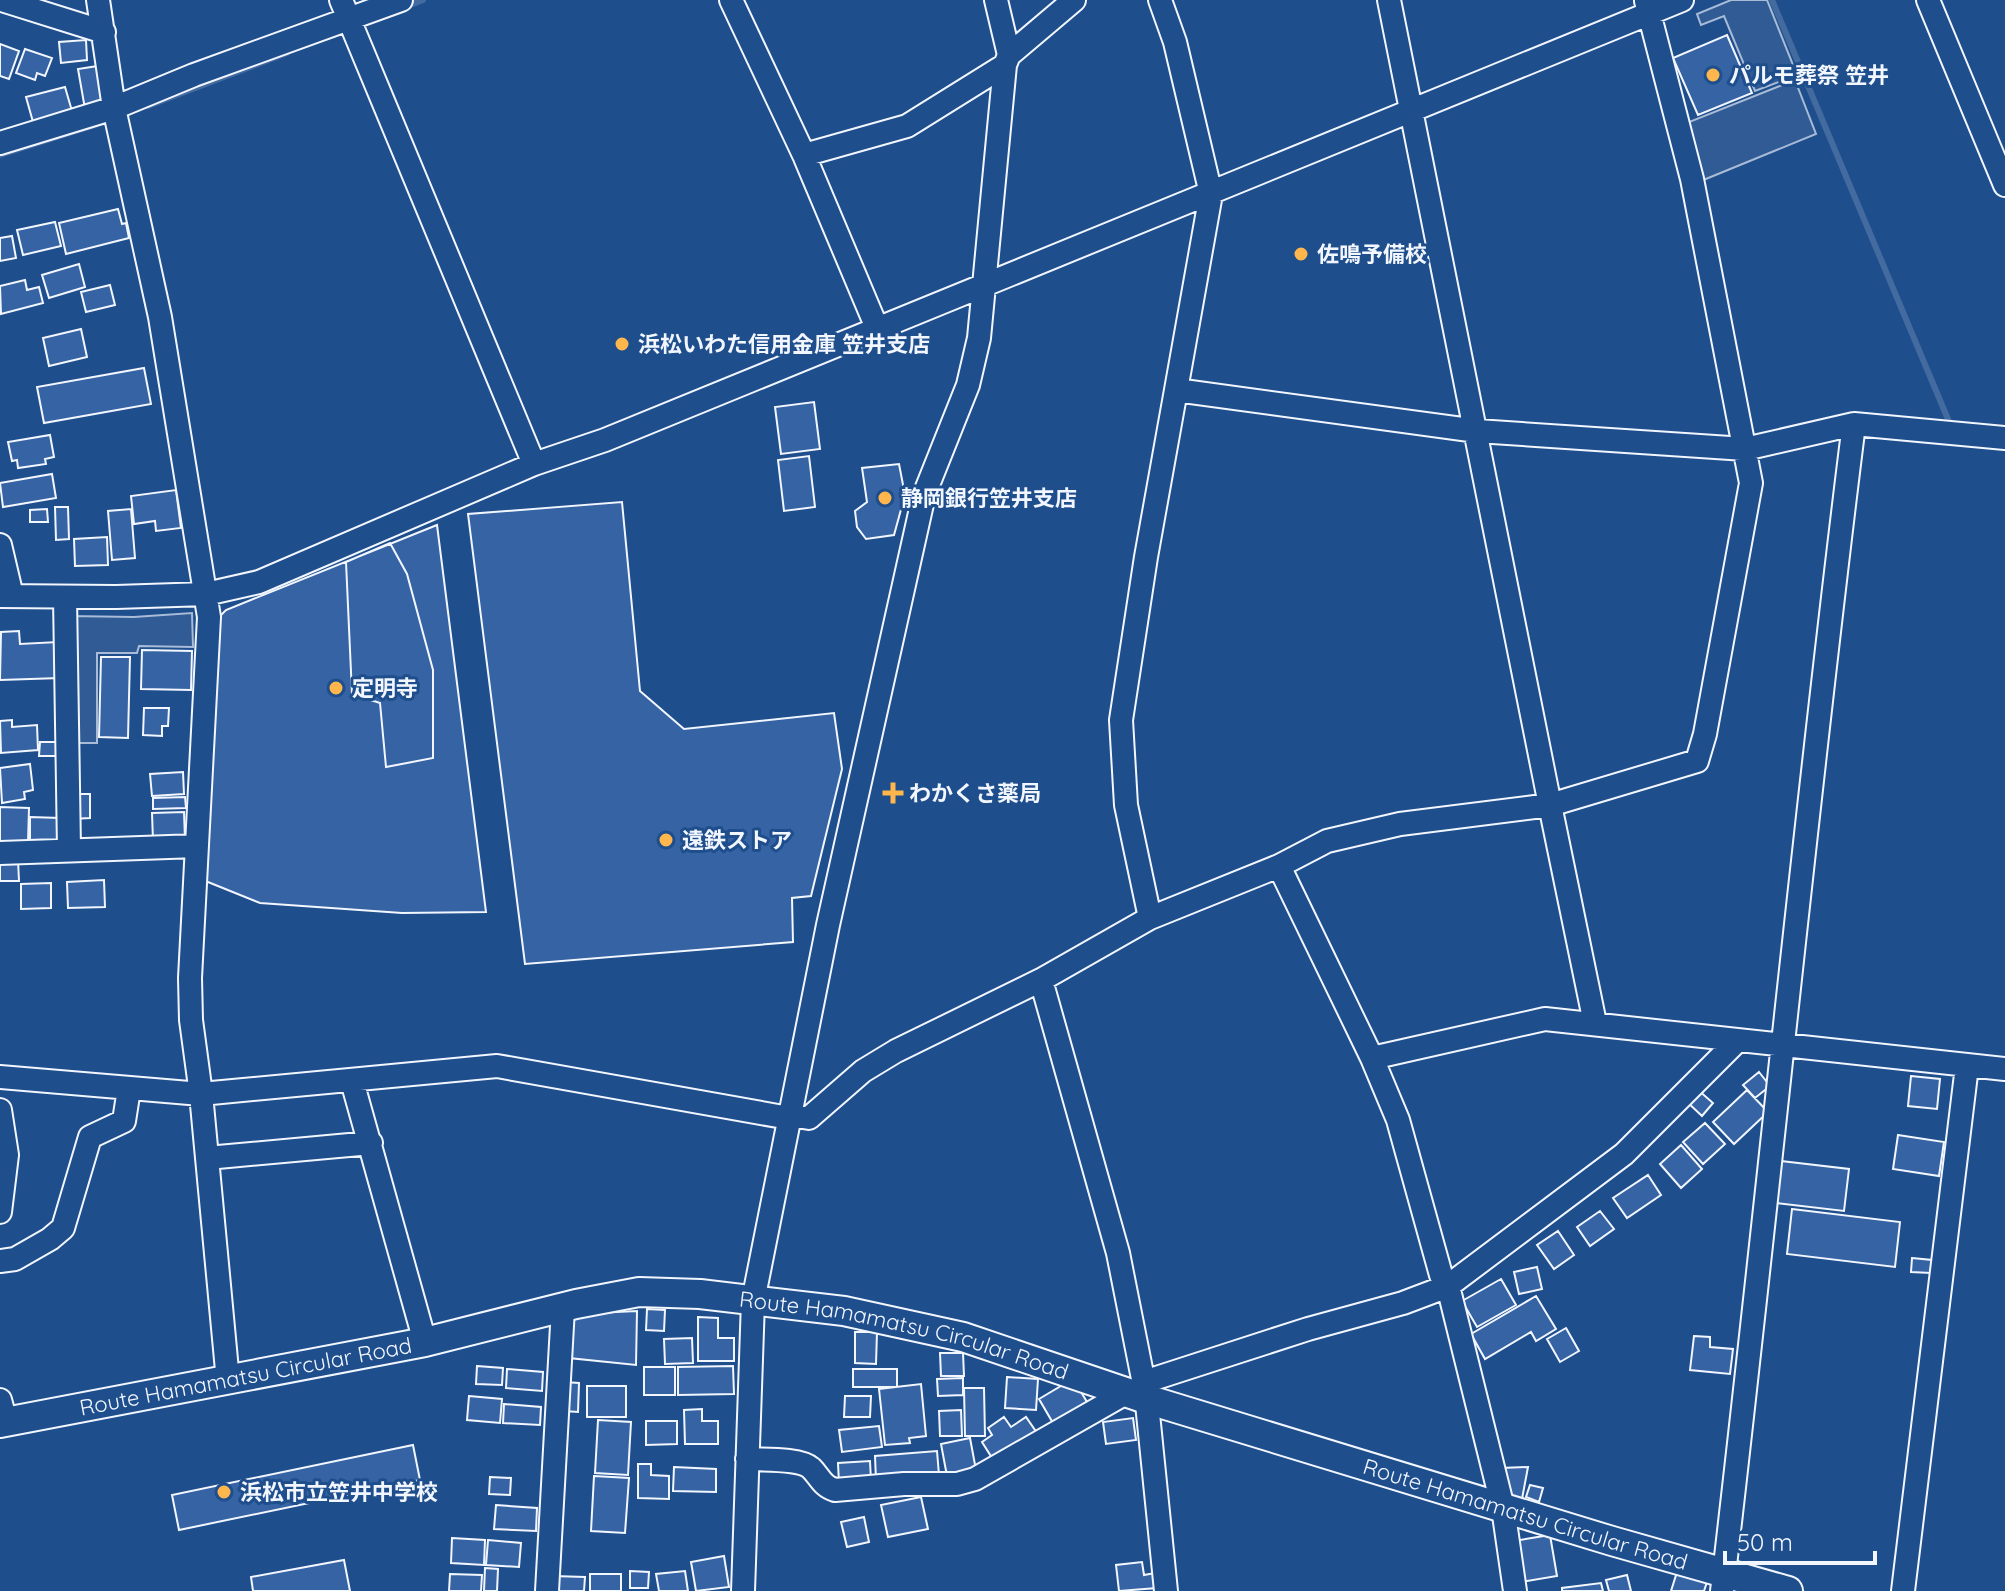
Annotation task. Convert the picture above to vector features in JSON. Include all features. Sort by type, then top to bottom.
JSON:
[{"type":"main road","name":"Route Hamamatsu Circular Road","points":[[2,1415],[228,1381],[425,1342],[639,1292],[700,1294],[844,1311],[963,1337],[1503,1508],[1723,1582],[1788,1591]]},
{"type":"street","points":[[2,0],[104,32]]},
{"type":"street","points":[[98,0],[114,108],[160,317],[209,617],[190,978],[191,1020],[201,1094],[228,1381]]},
{"type":"street","points":[[0,143],[114,108],[194,75],[401,0]]},
{"type":"street","points":[[731,0],[804,155],[877,328]]},
{"type":"street","points":[[742,1590],[753,1301],[828,925],[924,495],[968,385],[979,338],[1007,60],[996,0]]},
{"type":"street","points":[[804,155],[907,126],[1007,60],[1074,0]]},
{"type":"street","points":[[1150,918],[1126,805],[1121,720],[1146,557],[1211,194],[1175,42],[1160,0]]},
{"type":"street","points":[[1389,0],[1595,1023]]},
{"type":"street","points":[[0,545],[6,596],[206,594],[259,582],[534,464],[605,440],[1211,194],[1647,7],[1682,0]]},
{"type":"street","points":[[1928,0],[2005,185]]},
{"type":"street","points":[[0,1077],[201,1094],[497,1066],[809,1118],[863,1071],[896,1051],[1041,980],[1150,918],[1279,866],[1327,841],[1400,824],[1550,805],[1697,761],[1705,734],[1751,483],[1692,179],[1647,7]]},
{"type":"street","points":[[349,21],[534,464]]},
{"type":"street","points":[[1176,390],[1477,431],[1745,449],[1854,424],[2005,438]]},
{"type":"street","points":[[1723,1582],[1804,833],[1854,424]]},
{"type":"street","points":[[65,597],[69,849]]},
{"type":"street","points":[[0,853],[197,846]]},
{"type":"street","points":[[1279,866],[1372,1058],[1398,1120],[1441,1275],[1448,1286],[1503,1508],[1515,1591]]},
{"type":"street","points":[[1041,980],[1118,1253],[1166,1591]]},
{"type":"street","points":[[1372,1058],[1545,1019],[2005,1069]]},
{"type":"street","points":[[747,1459],[802,1462],[811,1467],[825,1487],[835,1490],[904,1484],[957,1484],[975,1479],[1139,1391],[1308,1329],[1403,1303],[1448,1286],[1624,1154],[1737,1041]]},
{"type":"street","points":[[1903,1591],[1967,1066]]},
{"type":"street","points":[[352,1081],[425,1342]]},
{"type":"street","points":[[0,1261],[15,1259],[63,1228],[90,1137],[124,1121],[129,1089]]},
{"type":"street","points":[[0,1110],[7,1155],[0,1212]]},
{"type":"street","points":[[207,1158],[371,1143]]},
{"type":"street","points":[[547,1591],[563,1308]]},
{"type":"shaded area","points":[[1731,0],[1767,0],[1797,75],[1755,91],[1724,16],[1701,25],[1697,14]]},
{"type":"shaded area","points":[[1795,80],[1816,134],[1696,183],[1684,124]]},
{"type":"shaded area","points":[[192,613],[193,647],[139,646],[137,653],[97,653],[97,743],[72,743],[70,616],[134,617]]},
{"type":"building","name":"パルモ葬祭 笠井","points":[[1727,35],[1752,93],[1698,115],[1673,58]]},
{"type":"building","points":[[86,40],[87,60],[61,63],[59,42]]},
{"type":"building","points":[[0,44],[19,51],[9,79],[0,76]]},
{"type":"building","points":[[25,49],[52,58],[45,76],[37,73],[35,80],[16,73]]},
{"type":"building","points":[[98,66],[105,105],[85,109],[78,69]]},
{"type":"building","points":[[65,87],[72,111],[33,122],[26,97]]},
{"type":"building","points":[[118,209],[122,224],[126,223],[129,238],[66,254],[59,223]]},
{"type":"building","points":[[55,222],[61,246],[23,255],[17,230]]},
{"type":"building","points":[[12,236],[16,258],[0,261],[0,238]]},
{"type":"building","points":[[79,264],[85,287],[49,298],[42,275]]},
{"type":"building","points":[[25,280],[27,290],[39,287],[43,303],[1,314],[0,286]]},
{"type":"building","points":[[110,285],[115,305],[86,312],[81,292]]},
{"type":"building","points":[[81,329],[87,357],[49,366],[43,338]]},
{"type":"building","points":[[144,368],[151,404],[44,423],[37,387]]},
{"type":"building","points":[[814,402],[820,449],[781,454],[775,407]]},
{"type":"building","points":[[50,435],[54,457],[45,459],[46,464],[18,468],[17,460],[12,461],[8,442]]},
{"type":"building","points":[[809,456],[815,507],[784,511],[778,460]]},
{"type":"building","name":"静岡銀行笠井支店","points":[[899,464],[905,495],[894,535],[866,539],[857,527],[855,511],[867,502],[862,468]]},
{"type":"building","points":[[52,474],[56,498],[3,507],[0,483]]},
{"type":"building","points":[[176,490],[181,528],[156,531],[155,521],[134,524],[131,496]]},
{"type":"building","points":[[622,502],[640,691],[684,729],[834,713],[842,769],[811,896],[792,898],[793,942],[525,964],[468,514]]},
{"type":"building","points":[[55,507],[68,507],[69,539],[56,540]]},
{"type":"building","points":[[47,509],[48,522],[30,522],[30,510]]},
{"type":"building","points":[[131,509],[135,558],[112,560],[108,511]]},
{"type":"building","name":"定明寺","points":[[437,525],[486,912],[402,913],[260,903],[203,880],[217,619],[226,610]]},
{"type":"building","points":[[107,537],[108,565],[75,566],[74,539]]},
{"type":"building","points":[[390,543],[407,574],[433,670],[433,758],[386,767],[380,703],[352,694],[346,562]]},
{"type":"building","points":[[19,631],[20,644],[58,642],[60,678],[0,680],[1,632]]},
{"type":"building","points":[[142,650],[192,651],[191,690],[141,689]]},
{"type":"building","points":[[101,657],[130,657],[128,738],[99,737]]},
{"type":"building","points":[[144,708],[169,708],[168,726],[162,726],[162,736],[143,735]]},
{"type":"building","points":[[12,720],[12,727],[37,725],[38,750],[1,753],[0,721]]},
{"type":"building","points":[[40,742],[57,742],[57,756],[39,756]]},
{"type":"building","points":[[30,764],[33,790],[24,792],[25,799],[2,803],[0,768]]},
{"type":"building","points":[[183,772],[184,794],[152,796],[150,774]]},
{"type":"building","points":[[72,794],[90,794],[90,818],[72,819]]},
{"type":"building","points":[[185,797],[186,808],[153,809],[153,798]]},
{"type":"building","points":[[0,807],[29,808],[28,843],[0,842]]},
{"type":"building","points":[[184,812],[185,840],[153,841],[152,813]]},
{"type":"building","points":[[30,817],[60,818],[60,842],[30,841]]},
{"type":"building","points":[[18,860],[19,881],[0,881],[0,861]]},
{"type":"building","points":[[104,880],[105,907],[68,908],[67,882]]},
{"type":"building","points":[[51,883],[51,908],[21,909],[21,884]]},
{"type":"building","points":[[1759,1072],[1770,1086],[1755,1098],[1743,1085]]},
{"type":"building","points":[[1911,1076],[1940,1079],[1937,1109],[1908,1106]]},
{"type":"building","points":[[1697,1089],[1713,1103],[1702,1116],[1686,1101]]},
{"type":"building","points":[[1747,1090],[1768,1112],[1734,1144],[1713,1122]]},
{"type":"building","points":[[1705,1123],[1725,1144],[1703,1164],[1683,1142]]},
{"type":"building","points":[[1898,1135],[1944,1142],[1939,1176],[1893,1169]]},
{"type":"building","points":[[1681,1145],[1702,1169],[1681,1188],[1660,1164]]},
{"type":"building","points":[[1781,1161],[1849,1169],[1844,1211],[1776,1203]]},
{"type":"building","points":[[1648,1175],[1661,1195],[1627,1218],[1613,1198]]},
{"type":"building","points":[[1792,1209],[1900,1222],[1895,1267],[1787,1254]]},
{"type":"building","points":[[1600,1211],[1614,1229],[1590,1246],[1577,1227]]},
{"type":"building","points":[[1558,1231],[1574,1255],[1554,1269],[1537,1245]]},
{"type":"building","points":[[1912,1258],[1932,1260],[1931,1273],[1911,1272]]},
{"type":"building","points":[[1537,1267],[1542,1289],[1519,1294],[1514,1272]]},
{"type":"building","points":[[1501,1279],[1516,1305],[1477,1327],[1462,1301]]},
{"type":"building","points":[[1536,1296],[1556,1329],[1536,1341],[1531,1332],[1485,1359],[1471,1334]]},
{"type":"building","points":[[647,1309],[665,1310],[664,1331],[646,1330]]},
{"type":"building","points":[[637,1311],[636,1365],[569,1358],[571,1320],[575,1314]]},
{"type":"building","points":[[698,1317],[718,1318],[718,1338],[734,1338],[734,1361],[698,1361]]},
{"type":"building","points":[[1566,1328],[1579,1351],[1560,1362],[1547,1339]]},
{"type":"building","points":[[855,1332],[877,1332],[876,1364],[855,1363]]},
{"type":"building","points":[[1694,1336],[1710,1337],[1710,1347],[1733,1349],[1730,1374],[1690,1370]]},
{"type":"building","points":[[692,1338],[693,1363],[665,1364],[664,1339]]},
{"type":"building","points":[[940,1353],[963,1353],[964,1376],[941,1376]]},
{"type":"building","points":[[477,1366],[503,1368],[502,1385],[476,1384]]},
{"type":"building","points":[[733,1366],[734,1394],[678,1395],[678,1367]]},
{"type":"building","points":[[644,1367],[675,1367],[675,1395],[644,1395]]},
{"type":"building","points":[[507,1369],[543,1372],[542,1391],[506,1388]]},
{"type":"building","points":[[853,1369],[897,1369],[897,1387],[853,1387]]},
{"type":"building","points":[[1007,1377],[1038,1379],[1036,1410],[1005,1408]]},
{"type":"building","points":[[963,1378],[963,1395],[938,1396],[937,1379]]},
{"type":"building","points":[[564,1382],[579,1383],[578,1412],[564,1411]]},
{"type":"building","points":[[1075,1382],[1087,1402],[1053,1423],[1039,1399],[1066,1383]]},
{"type":"building","points":[[921,1384],[926,1436],[909,1438],[910,1443],[885,1445],[879,1389]]},
{"type":"building","points":[[587,1386],[626,1386],[626,1417],[587,1417]]},
{"type":"building","points":[[964,1388],[984,1388],[985,1436],[965,1436]]},
{"type":"building","points":[[469,1396],[502,1399],[500,1423],[467,1420]]},
{"type":"building","points":[[845,1396],[871,1396],[870,1417],[844,1417]]},
{"type":"building","points":[[504,1404],[541,1407],[540,1425],[503,1423]]},
{"type":"building","points":[[702,1409],[702,1421],[718,1421],[718,1444],[685,1444],[684,1410]]},
{"type":"building","points":[[961,1410],[962,1436],[940,1436],[939,1411]]},
{"type":"building","points":[[1004,1417],[1011,1427],[1026,1417],[1037,1433],[994,1461],[982,1442],[992,1435],[988,1428]]},
{"type":"building","points":[[1133,1418],[1136,1440],[1106,1444],[1103,1422]]},
{"type":"building","points":[[598,1420],[631,1422],[628,1475],[595,1473]]},
{"type":"building","points":[[646,1421],[677,1421],[677,1444],[646,1445]]},
{"type":"building","points":[[879,1426],[882,1447],[842,1452],[839,1430]]},
{"type":"building","points":[[970,1438],[976,1470],[947,1476],[941,1444]]},
{"type":"building","points":[[413,1445],[420,1480],[179,1530],[172,1495]]},
{"type":"building","points":[[937,1451],[939,1475],[876,1481],[875,1456]]},
{"type":"building","points":[[870,1461],[871,1481],[839,1484],[838,1463]]},
{"type":"building","points":[[638,1464],[651,1464],[651,1475],[669,1476],[669,1499],[638,1498]]},
{"type":"building","points":[[674,1467],[716,1469],[716,1492],[673,1491]]},
{"type":"building","points":[[1528,1467],[1522,1499],[1508,1497],[1501,1468]]},
{"type":"building","points":[[594,1476],[629,1478],[625,1533],[591,1531]]},
{"type":"building","points":[[490,1477],[511,1478],[510,1495],[489,1494]]},
{"type":"building","points":[[1530,1485],[1543,1488],[1539,1502],[1526,1497]]},
{"type":"building","points":[[921,1497],[928,1529],[888,1537],[881,1505]]},
{"type":"building","points":[[496,1505],[537,1508],[536,1531],[494,1529]]},
{"type":"building","points":[[864,1517],[869,1542],[847,1547],[841,1522]]},
{"type":"building","points":[[1550,1535],[1557,1576],[1521,1582],[1514,1541]]},
{"type":"building","points":[[452,1538],[485,1540],[484,1565],[451,1563]]},
{"type":"building","points":[[488,1540],[521,1543],[519,1567],[486,1565]]},
{"type":"building","points":[[724,1556],[729,1587],[696,1591],[691,1562]]},
{"type":"building","points":[[344,1560],[350,1591],[253,1591],[251,1577]]},
{"type":"building","points":[[1142,1562],[1144,1575],[1155,1573],[1157,1588],[1119,1591],[1116,1565]]},
{"type":"building","points":[[485,1568],[498,1569],[497,1591],[484,1591]]},
{"type":"building","points":[[630,1571],[649,1572],[648,1588],[630,1588]]},
{"type":"building","points":[[685,1571],[688,1591],[659,1591],[656,1574]]},
{"type":"building","points":[[1677,1572],[1707,1582],[1704,1591],[1671,1591]]},
{"type":"building","points":[[450,1574],[482,1575],[481,1591],[449,1591]]},
{"type":"building","points":[[590,1574],[621,1574],[621,1591],[590,1591]]},
{"type":"building","points":[[1627,1575],[1631,1591],[1609,1591],[1606,1580]]},
{"type":"building","points":[[553,1576],[585,1577],[584,1591],[553,1591]]},
{"type":"building","points":[[1601,1583],[1603,1591],[1562,1591],[1562,1588]]},
{"type":"waterway","points":[[405,7],[423,0]]},
{"type":"waterway","points":[[1772,0],[1950,424]]},
{"type":"waterway","points":[[148,106],[287,53]]},
{"type":"waterway","points":[[0,155],[111,120]]},
{"type":"place","name":"パルモ葬祭 笠井","points":[[1713,75]]},
{"type":"place","name":"佐鳴予備校","points":[[1301,254]]},
{"type":"place","name":"浜松いわた信用金庫 笠井支店","points":[[622,344]]},
{"type":"place","name":"静岡銀行笠井支店","points":[[885,498]]},
{"type":"place","name":"定明寺","points":[[336,688]]},
{"type":"place","name":"わかくさ薬局","points":[[893,793]]},
{"type":"place","name":"遠鉄ストア","points":[[666,840]]},
{"type":"place","name":"浜松市立笠井中学校","points":[[224,1492]]}]
